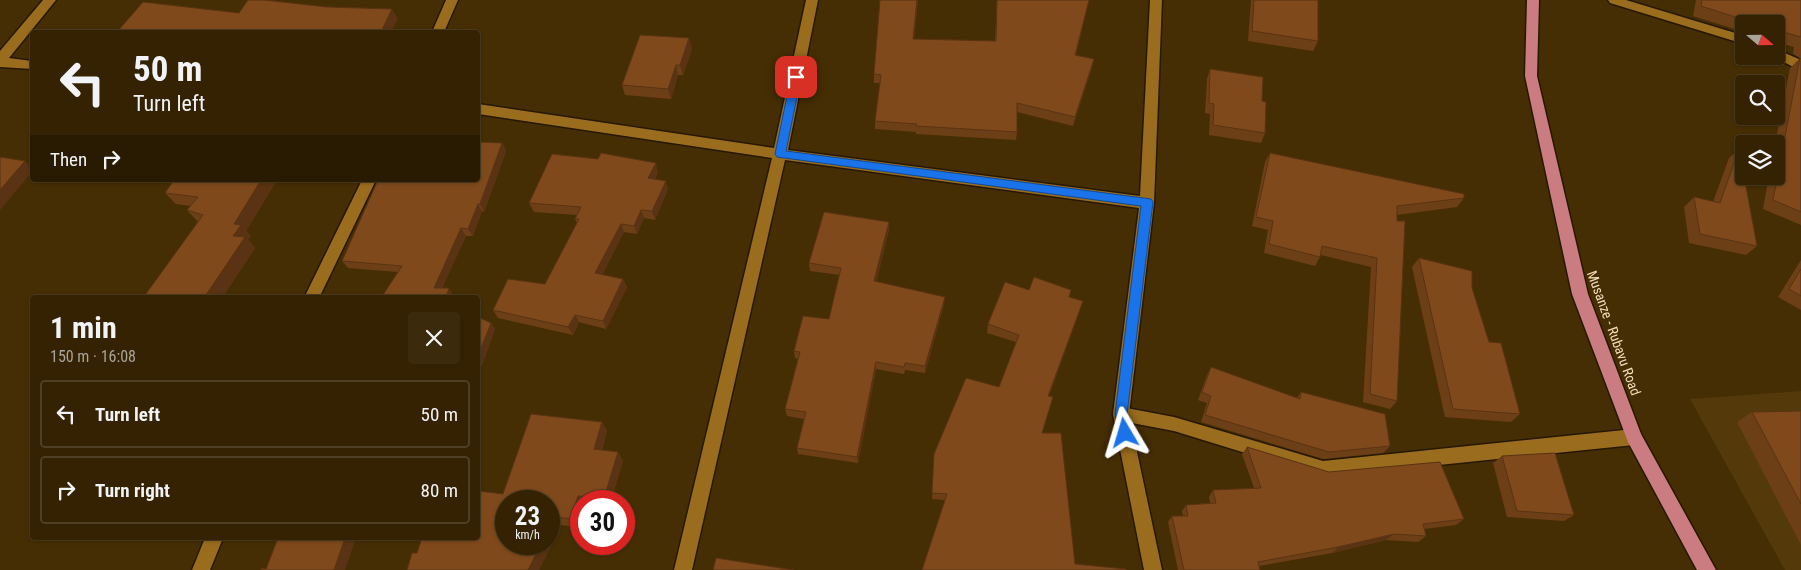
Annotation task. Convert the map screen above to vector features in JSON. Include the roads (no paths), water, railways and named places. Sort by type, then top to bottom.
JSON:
[{"type":"highway","name":"Musanze - Rubavu Road","points":[[1533,0],[1531,76],[1578,285],[1634,437],[1707,570]]},
{"type":"street","points":[[0,61],[50,0]]},
{"type":"street","points":[[439,30],[452,0]]},
{"type":"street","points":[[683,570],[780,154],[812,0]]},
{"type":"street","points":[[1153,570],[1121,414],[1147,202],[1156,0]]},
{"type":"street","points":[[1614,0],[1735,37]]},
{"type":"street","points":[[1785,58],[1801,66]]},
{"type":"street","points":[[0,61],[30,65]]},
{"type":"street","points":[[480,109],[780,154],[1147,202]]},
{"type":"street","points":[[313,295],[368,182]]},
{"type":"street","points":[[1121,414],[1174,424],[1323,469],[1634,437]]},
{"type":"street","points":[[201,570],[213,540]]}]
